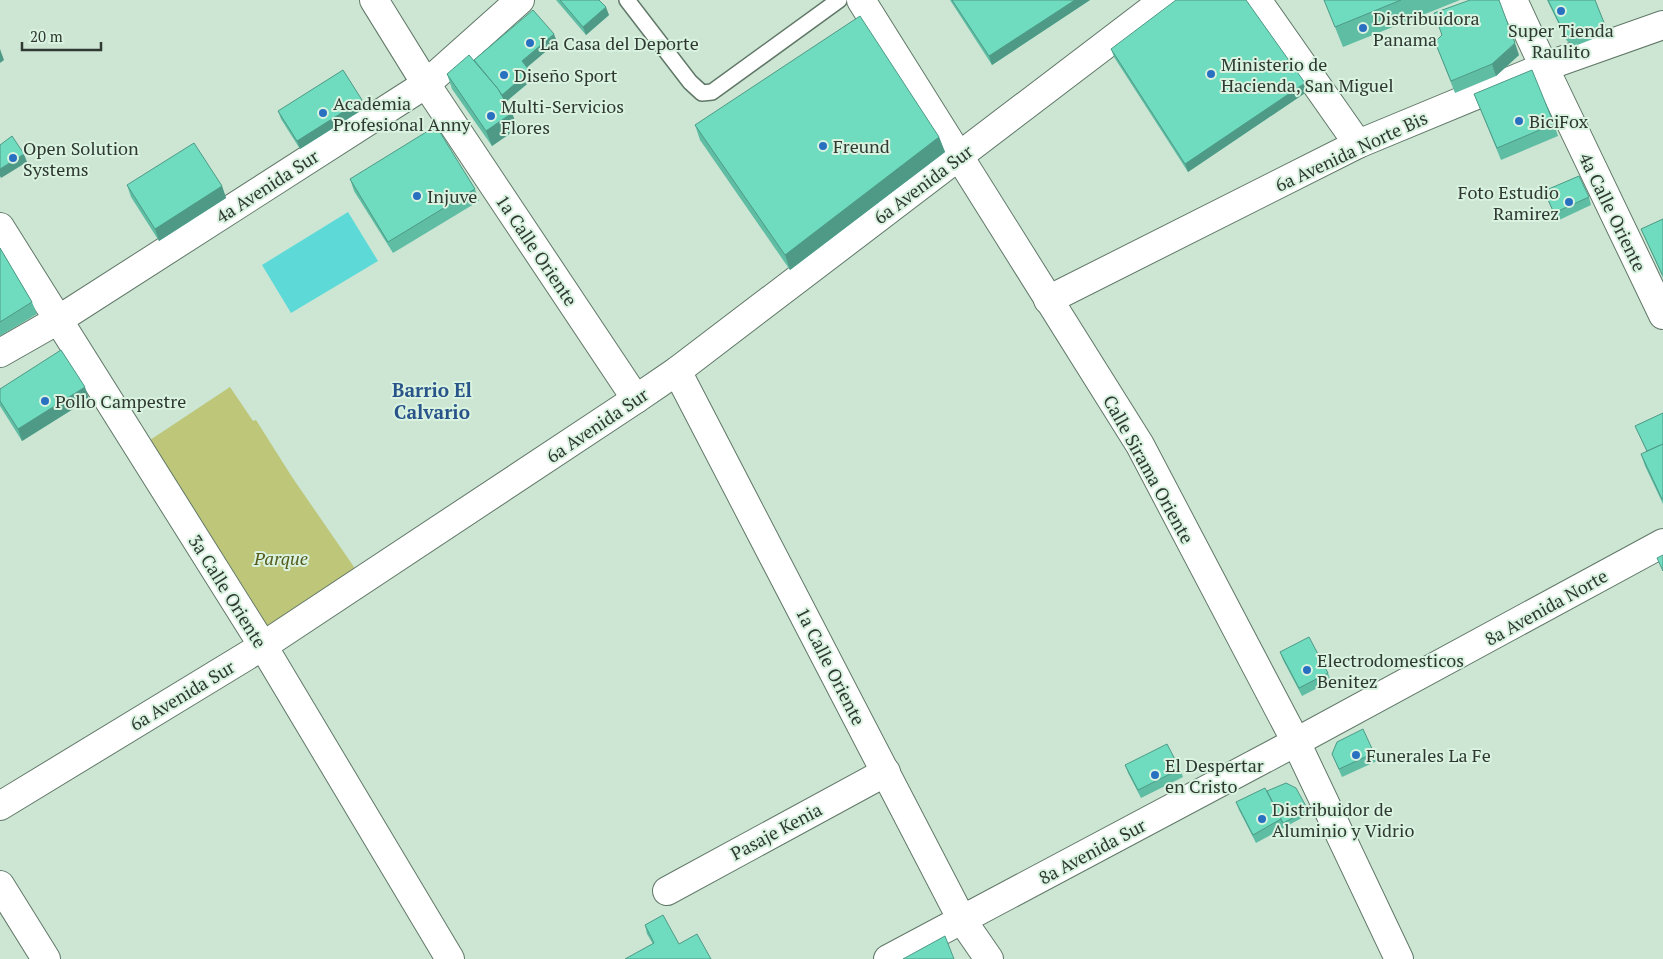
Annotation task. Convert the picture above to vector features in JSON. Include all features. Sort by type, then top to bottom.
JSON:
[{"type":"street","name":"1a Calle Oriente","points":[[374,0],[426,84],[636,399]]},
{"type":"street","name":"4a Avenida Sur","points":[[0,353],[58,320],[426,84],[520,0]]},
{"type":"street","name":"Calle Sirama Oriente","points":[[861,0],[1140,445],[1296,742],[1399,959]]},
{"type":"street","name":"6a Avenida Sur","points":[[0,806],[263,646],[677,371],[1164,0]]},
{"type":"street","points":[[1257,0],[1358,144]]},
{"type":"street","name":"4a Calle Oriente","points":[[1513,0],[1663,315]]},
{"type":"street","name":"6a Avenida Norte Bis","points":[[1048,300],[1358,144],[1544,67],[1663,25]]},
{"type":"street","name":"3a Calle Oriente","points":[[0,227],[263,646],[450,959]]},
{"type":"street","name":"1a Calle Oriente","points":[[677,371],[962,920],[990,959]]},
{"type":"street","name":"8a Avenida Norte","points":[[1296,742],[1663,543]]},
{"type":"street","name":"8a Avenida Sur","points":[[888,959],[1296,742]]},
{"type":"street","name":"Pasaje Kenia","points":[[667,890],[886,772]]},
{"type":"street","points":[[0,886],[46,959]]},
{"type":"lane","points":[[627,0],[690,82],[702,93],[712,92],[839,0]]},
{"type":"green space","name":"Parque","points":[[230,387],[253,421],[256,420],[292,477],[363,580],[271,640],[138,448]]},
{"type":"water","points":[[348,212],[378,261],[291,313],[262,265]]},
{"type":"building","points":[[560,0],[599,0],[606,7],[583,27]]},
{"type":"building","points":[[952,0],[1075,0],[989,56]]},
{"type":"building","name":"Ministerio de Hacienda, San Miguel","points":[[1176,0],[1246,0],[1305,83],[1185,164],[1111,49]]},
{"type":"building","points":[[1324,0],[1401,0],[1335,27]]},
{"type":"building","points":[[1470,0],[1499,0],[1515,43],[1492,64],[1451,81],[1435,42],[1442,35],[1434,13]]},
{"type":"building","points":[[1548,0],[1595,0],[1605,25],[1572,38],[1564,33]]},
{"type":"building","points":[[533,10],[554,34],[522,61],[530,71],[502,95],[474,60]]},
{"type":"building","name":"Freund","points":[[860,16],[939,137],[785,255],[695,125]]},
{"type":"building","name":"Multi-Servicios Flores","points":[[469,55],[498,89],[512,113],[486,131],[447,74]]},
{"type":"building","name":"Academia Profesional Anny","points":[[343,70],[362,100],[297,141],[278,111]]},
{"type":"building","name":"BiciFox","points":[[1532,70],[1554,124],[1497,148],[1474,94]]},
{"type":"building","name":"Injuve","points":[[436,126],[475,189],[388,242],[350,179]]},
{"type":"building","points":[[12,136],[24,154],[0,169],[0,145]]},
{"type":"building","points":[[194,143],[222,186],[155,229],[127,185]]},
{"type":"building","name":"Foto Estudio Ramirez","points":[[1579,176],[1589,197],[1554,213],[1544,191]]},
{"type":"building","points":[[1663,219],[1663,274],[1662,274],[1641,229]]},
{"type":"building","points":[[0,248],[32,302],[0,322]]},
{"type":"building","name":"Pollo Campestre","points":[[61,350],[85,387],[18,429],[0,401],[0,389]]},
{"type":"building","points":[[1663,413],[1663,444],[1647,451],[1635,426]]},
{"type":"building","points":[[1663,444],[1663,499],[1662,499],[1641,454]]},
{"type":"building","points":[[1663,555],[1663,571],[1657,558]]},
{"type":"building","name":"Electrodomesticos Benitez","points":[[1309,637],[1328,673],[1299,688],[1280,652]]},
{"type":"building","name":"Funerales La Fe","points":[[1363,729],[1374,753],[1339,769],[1332,754],[1337,742]]},
{"type":"building","name":"El Despertar en Cristo","points":[[1167,744],[1180,769],[1138,790],[1125,765]]},
{"type":"building","points":[[1286,783],[1296,788],[1308,810],[1283,823],[1267,791]]},
{"type":"building","name":"Distribuidor de Aluminio y Vidrio","points":[[1265,788],[1281,819],[1253,835],[1236,802]]},
{"type":"building","points":[[663,915],[679,944],[697,934],[711,959],[625,959],[654,943],[645,925]]},
{"type":"building","points":[[945,936],[954,959],[903,959]]},
{"type":"place","name":"Super Tienda Raulito","points":[[1561,11]]},
{"type":"place","name":"Distribuidora Panama","points":[[1363,28]]},
{"type":"place","name":"La Casa del Deporte","points":[[530,43]]},
{"type":"place","name":"Ministerio de Hacienda, San Miguel","points":[[1211,74]]},
{"type":"place","name":"Diseño Sport","points":[[504,75]]},
{"type":"place","name":"Academia Profesional Anny","points":[[323,113]]},
{"type":"place","name":"Multi-Servicios Flores","points":[[491,116]]},
{"type":"place","name":"BiciFox","points":[[1519,121]]},
{"type":"place","name":"Freund","points":[[823,146]]},
{"type":"place","name":"Open Solution Systems","points":[[13,158]]},
{"type":"place","name":"Injuve","points":[[417,196]]},
{"type":"place","name":"Foto Estudio Ramirez","points":[[1569,202]]},
{"type":"place","name":"Pollo Campestre","points":[[45,401]]},
{"type":"place","name":"Electrodomesticos Benitez","points":[[1307,670]]},
{"type":"place","name":"Funerales La Fe","points":[[1356,755]]},
{"type":"place","name":"El Despertar en Cristo","points":[[1155,775]]},
{"type":"place","name":"Distribuidor de Aluminio y Vidrio","points":[[1262,819]]},
{"type":"district","name":"Barrio El Calvario","points":[[432,400]]}]
